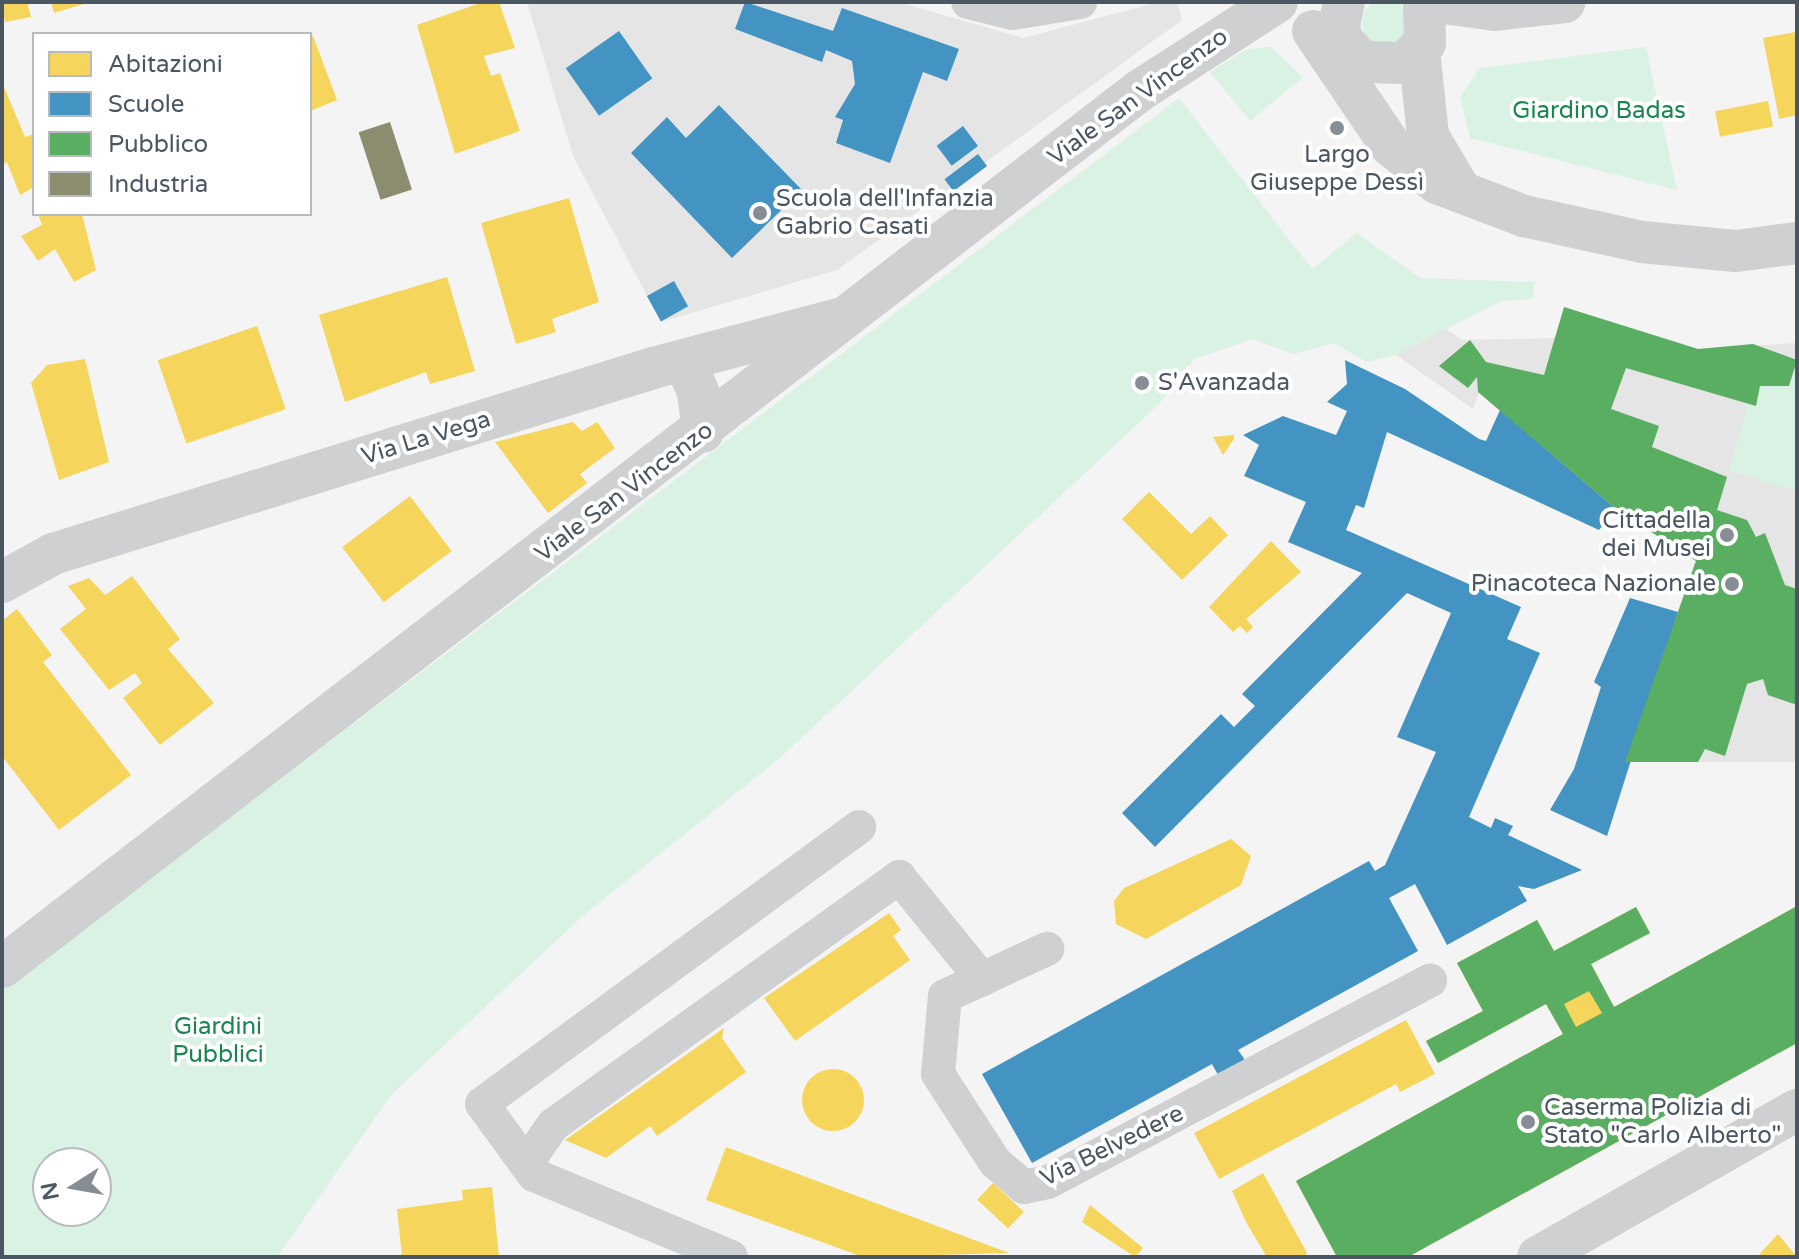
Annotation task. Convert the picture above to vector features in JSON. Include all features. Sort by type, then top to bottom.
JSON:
[{"type":"street","points":[[968,2],[1013,13],[1080,2]]},
{"type":"street","points":[[1424,2],[1428,29],[1419,50],[1428,136],[1460,191]]},
{"type":"street","points":[[1334,25],[1376,67],[1404,63],[1463,13],[1565,2]]},
{"type":"street","name":"Viale San Vincenzo","points":[[2,967],[858,314],[1139,91],[1262,10],[1334,25]]},
{"type":"street","points":[[1428,136],[1463,13]]},
{"type":"street","points":[[1334,25],[1350,85],[1391,146],[1437,183],[1524,216],[1642,242],[1736,251],[1797,243]]},
{"type":"street","name":"Via La Vega","points":[[2,582],[53,554],[684,360],[858,314]]},
{"type":"street","points":[[684,360],[698,392],[703,432]]},
{"type":"street","points":[[731,1257],[534,1175],[482,1104],[859,827]]},
{"type":"street","points":[[526,1164],[553,1125],[899,877],[982,979]]},
{"type":"street","name":"Via Belvedere","points":[[1047,949],[945,996],[938,1074],[995,1162],[1024,1187],[1048,1182],[1430,981]]},
{"type":"street","points":[[1538,1257],[1797,1110]]},
{"type":"shaded area","name":"Scuola dell'Infanzia Gabrio Casati","points":[[527,2],[899,2],[1023,38],[1159,2],[1177,2],[1182,20],[837,270],[661,322],[573,156]]},
{"type":"shaded area","name":"Cittadella dei Musei","points":[[1564,307],[1698,349],[1797,343],[1797,762],[1625,762],[1695,561],[1616,509],[1479,393],[1473,409],[1396,355],[1442,327],[1463,340],[1557,338]]},
{"type":"green space","points":[[1386,-1],[1403,6],[1410,23],[1403,40],[1386,47],[1369,40],[1362,23],[1369,6]]},
{"type":"green space","points":[[1271,47],[1303,77],[1250,121],[1210,72],[1247,49]]},
{"type":"green space","name":"Giardino Badas","points":[[1646,47],[1677,190],[1470,138],[1460,97],[1480,68]]},
{"type":"green space","name":"Giardini Pubblici","points":[[1179,98],[1312,269],[1357,233],[1420,278],[1535,282],[1532,299],[1501,301],[1396,355],[1366,362],[1334,343],[1293,354],[1253,339],[1194,359],[1158,405],[780,758],[586,913],[391,1095],[277,1257],[2,1257],[2,990]]},
{"type":"green space","points":[[1797,364],[1797,491],[1729,471],[1748,404],[1756,406],[1760,386],[1789,385]]},
{"type":"building: Abitazioni","points":[[2,2],[27,2],[31,17],[5,22]]},
{"type":"building: Abitazioni","points":[[51,2],[87,2],[87,3],[54,13]]},
{"type":"building: Abitazioni","points":[[483,2],[499,2],[515,48],[484,56],[491,76],[500,73],[520,131],[455,154],[417,25]]},
{"type":"building: Abitazioni","points":[[1795,32],[1797,115],[1779,119],[1763,38]]},
{"type":"building: Abitazioni","points":[[312,36],[337,100],[312,110]]},
{"type":"building: Abitazioni","points":[[2,82],[25,137],[32,135],[32,188],[20,195],[7,162],[2,165]]},
{"type":"building: Abitazioni","points":[[1768,101],[1773,127],[1720,137],[1715,111]]},
{"type":"building: Abitazioni","points":[[569,198],[599,302],[552,319],[556,332],[516,344],[481,223]]},
{"type":"building: Abitazioni","points":[[39,216],[82,216],[96,270],[74,282],[55,249],[38,261],[21,236],[42,225]]},
{"type":"building: Abitazioni","points":[[447,277],[475,371],[430,384],[426,372],[345,402],[319,315]]},
{"type":"building: Abitazioni","points":[[257,326],[286,409],[186,443],[158,360]]},
{"type":"building: Abitazioni","points":[[85,359],[109,462],[59,480],[31,383],[47,365]]},
{"type":"building: Abitazioni","points":[[573,422],[582,431],[597,422],[615,448],[580,474],[587,483],[548,513],[495,442]]},
{"type":"building: Abitazioni","points":[[1234,435],[1234,439],[1223,455],[1213,437]]},
{"type":"building: Abitazioni","points":[[1149,492],[1191,534],[1210,516],[1228,535],[1182,580],[1122,519]]},
{"type":"building: Abitazioni","points":[[410,496],[452,551],[384,602],[342,547]]},
{"type":"building: Abitazioni","points":[[1271,541],[1301,572],[1246,619],[1253,627],[1247,633],[1240,626],[1233,632],[1209,607]]},
{"type":"building: Abitazioni","points":[[132,576],[180,639],[168,649],[214,703],[160,745],[123,698],[142,683],[135,673],[109,690],[60,629],[86,609],[68,586],[89,578],[105,595]]},
{"type":"building: Abitazioni","points":[[17,609],[52,655],[43,662],[131,775],[59,830],[2,756],[2,621]]},
{"type":"building: Abitazioni","points":[[1231,839],[1251,856],[1241,885],[1146,939],[1116,924],[1114,901],[1124,888]]},
{"type":"building: Abitazioni","name":"Caserma Polizia di Stato \"Carlo Alberto\"","points":[[1797,906],[1797,1043],[1408,1257],[1337,1257],[1296,1181],[1563,1034],[1546,1004],[1438,1063],[1426,1041],[1483,1011],[1457,963],[1537,920],[1554,951],[1636,907],[1650,933],[1591,964],[1614,1007]]},
{"type":"building: Abitazioni","points":[[889,913],[901,930],[893,936],[910,960],[795,1041],[764,998]]},
{"type":"building: Abitazioni","points":[[1406,1020],[1435,1074],[1400,1092],[1396,1084],[1219,1179],[1194,1133]]},
{"type":"building: Abitazioni","points":[[724,1028],[722,1038],[746,1072],[657,1136],[650,1126],[606,1158],[565,1140]]},
{"type":"building: Abitazioni","points":[[833,1069],[845,1071],[855,1078],[862,1088],[862,1112],[855,1122],[845,1129],[833,1131],[821,1129],[811,1122],[804,1112],[802,1100],[804,1088],[811,1078],[821,1071]]},
{"type":"building: Abitazioni","points":[[726,1147],[1009,1253],[863,1257],[706,1200]]},
{"type":"building: Abitazioni","points":[[1263,1173],[1307,1253],[1304,1257],[1267,1257],[1247,1224],[1232,1191]]},
{"type":"building: Abitazioni","points":[[993,1183],[1024,1212],[1008,1228],[977,1200]]},
{"type":"building: Abitazioni","points":[[492,1187],[499,1257],[402,1257],[397,1209],[463,1200],[462,1190]]},
{"type":"building: Abitazioni","points":[[1090,1205],[1143,1248],[1135,1257],[1082,1222]]},
{"type":"building: Abitazioni","points":[[1778,1234],[1797,1257],[1757,1257]]},
{"type":"building: Scuole","points":[[745,2],[833,31],[842,8],[959,49],[947,81],[923,72],[890,163],[836,143],[843,120],[835,117],[855,84],[852,61],[826,50],[822,62],[735,29]]},
{"type":"building: Scuole","points":[[619,31],[652,79],[599,116],[566,68]]},
{"type":"building: Scuole","points":[[719,105],[802,190],[732,258],[631,153],[667,117],[686,138]]},
{"type":"building: Scuole","points":[[963,126],[978,146],[952,166],[937,146]]},
{"type":"building: Scuole","points":[[978,154],[987,166],[953,191],[944,179]]},
{"type":"building: Scuole","points":[[674,281],[688,306],[661,321],[647,296]]},
{"type":"building: Scuole","points":[[1345,360],[1405,389],[1479,439],[1486,441],[1500,410],[1616,509],[1599,530],[1387,432],[1364,508],[1356,505],[1346,530],[1521,607],[1507,639],[1540,653],[1469,817],[1491,828],[1495,818],[1513,826],[1508,835],[1582,870],[1534,889],[1518,886],[1527,901],[1447,945],[1415,884],[1389,898],[1418,951],[1238,1050],[1245,1060],[1218,1075],[1212,1064],[1032,1163],[982,1074],[1369,861],[1375,871],[1385,865],[1436,752],[1397,737],[1451,613],[1407,593],[1155,847],[1122,813],[1221,714],[1234,727],[1255,706],[1242,694],[1362,573],[1288,542],[1306,502],[1244,476],[1259,445],[1243,435],[1283,416],[1336,435],[1347,411],[1327,402],[1347,384]]},
{"type":"building: Scuole","points":[[1630,598],[1678,612],[1607,836],[1550,810],[1574,769],[1601,687],[1594,682]]},
{"type":"building: Pubblico","name":"Cittadella dei Musei","points":[[1564,307],[1698,349],[1753,344],[1797,360],[1789,386],[1760,386],[1756,406],[1626,368],[1611,409],[1659,426],[1652,447],[1727,477],[1717,510],[1747,520],[1756,537],[1765,533],[1785,585],[1797,589],[1797,705],[1768,695],[1763,679],[1747,684],[1725,756],[1705,749],[1698,762],[1625,762],[1696,561],[1616,509],[1478,392],[1477,377],[1468,388],[1439,366],[1470,340],[1486,362],[1544,375]]},
{"type":"building: Pubblico","name":"Caserma Polizia di Stato \"Carlo Alberto\"","points":[[1797,906],[1797,1043],[1408,1257],[1337,1257],[1296,1181],[1563,1034],[1546,1004],[1438,1063],[1426,1041],[1483,1011],[1457,963],[1537,920],[1554,951],[1636,907],[1650,933],[1591,964],[1614,1007]],"holes":[[[1589,991],[1602,1013],[1576,1027],[1564,1004]]]},
{"type":"building: Industria","points":[[390,122],[412,190],[381,200],[359,132]]},
{"type":"place","name":"Largo Giuseppe Dessì","points":[[1337,128]]},
{"type":"place","name":"Scuola dell'Infanzia Gabrio Casati","points":[[760,213]]},
{"type":"place","name":"S'Avanzada","points":[[1142,383]]},
{"type":"place","name":"Cittadella dei Musei","points":[[1727,535]]},
{"type":"place","name":"Pinacoteca Nazionale","points":[[1732,584]]},
{"type":"place","name":"Caserma Polizia di Stato \"Carlo Alberto\"","points":[[1528,1122]]}]
